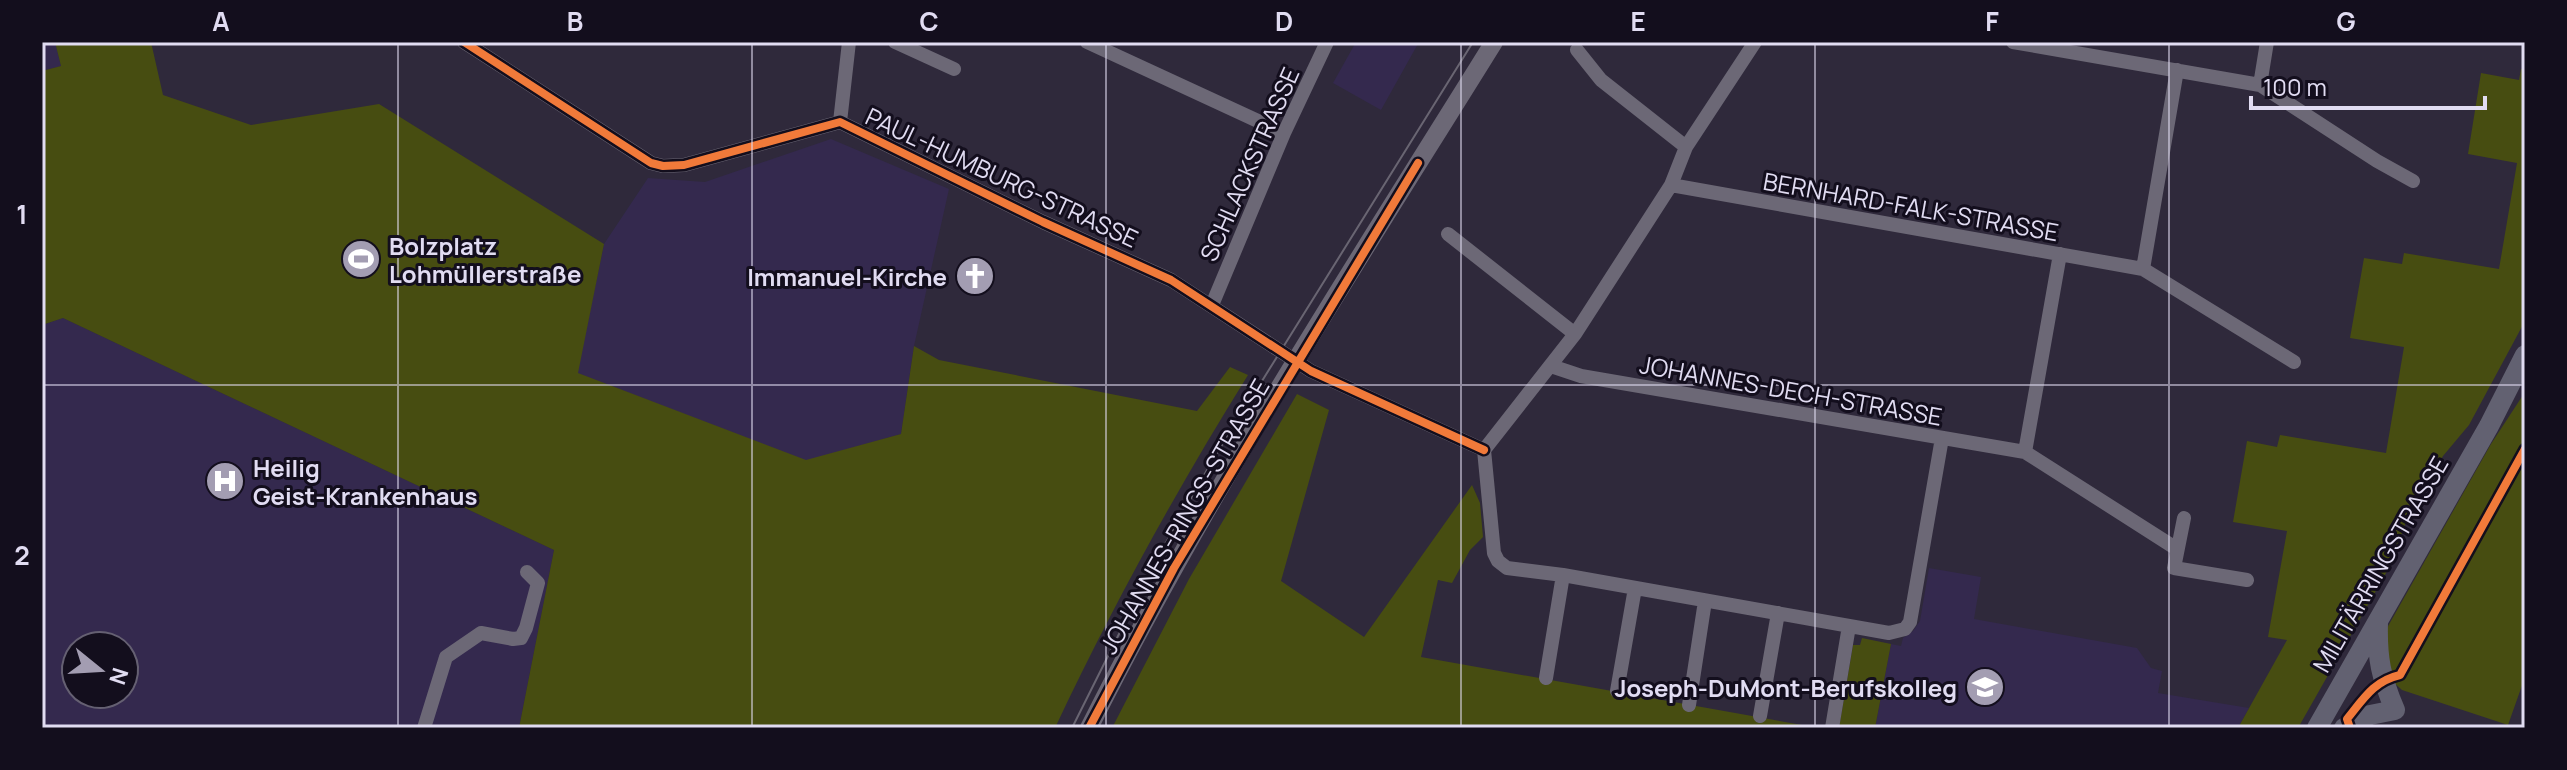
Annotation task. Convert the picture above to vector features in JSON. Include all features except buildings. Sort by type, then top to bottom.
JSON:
[{"type":"main road","name":"MILITÄRRINGSTRASSE","points":[[2317,728],[2489,426],[2525,355]]},
{"type":"main road","name":"MILITÄRRINGSTRASSE","points":[[2489,426],[2525,377]]},
{"type":"main road","points":[[2344,728],[2370,715],[2395,710],[2377,657],[2378,619]]},
{"type":"street","name":"PAUL-HUMBURG-STRASSE","points":[[464,42],[651,163],[663,166],[684,165],[840,122],[1043,222],[1129,258],[1212,305],[1311,371],[1484,450]]},
{"type":"street","points":[[840,122],[849,42]]},
{"type":"street","points":[[895,42],[954,69]]},
{"type":"street","points":[[1087,42],[1284,133]]},
{"type":"street","name":"SCHLACKSTRASSE","points":[[1212,305],[1284,133],[1327,42]]},
{"type":"street","name":"JOHANNES-RINGS-STRASSE","points":[[1089,728],[1174,568],[1494,42]]},
{"type":"street","points":[[1755,42],[1686,147],[1671,185],[1575,334],[1484,450],[1493,543],[1498,561],[1507,568],[1563,575],[1889,633],[1905,629],[1910,622],[1942,438]]},
{"type":"street","points":[[2013,42],[2260,85],[2413,181]]},
{"type":"street","points":[[2260,85],[2267,42]]},
{"type":"street","points":[[1577,50],[1601,80],[1686,147]]},
{"type":"street","points":[[2143,269],[2177,70]]},
{"type":"street","name":"BERNHARD-FALK-STRASSE","points":[[1671,185],[2143,269],[2294,362]]},
{"type":"street","points":[[1448,234],[1575,334]]},
{"type":"street","points":[[2025,452],[2060,254]]},
{"type":"street","name":"JOHANNES-DECH-STRASSE","points":[[1551,366],[1581,376],[2025,452],[2177,549],[2174,568],[2247,580]]},
{"type":"street","points":[[2177,549],[2184,518]]},
{"type":"street","points":[[424,728],[446,657],[481,633],[521,638],[538,583],[527,572]]},
{"type":"street","points":[[1546,678],[1563,575]]},
{"type":"street","points":[[1617,691],[1635,588]]},
{"type":"street","points":[[1689,705],[1705,601]]},
{"type":"street","points":[[1760,716],[1778,613]]},
{"type":"street","points":[[1832,728],[1849,626]]},
{"type":"shaded area","points":[[42,42],[55,42],[61,66],[42,71]]},
{"type":"shaded area","points":[[1356,42],[1419,42],[1381,110],[1333,83]]},
{"type":"shaded area","points":[[831,139],[949,189],[914,346],[901,434],[806,461],[577,373],[604,244],[648,178],[705,182]]},
{"type":"shaded area","name":"Heilig Geist-Krankenhaus","points":[[63,318],[554,550],[519,728],[42,728],[42,325]]},
{"type":"shaded area","name":"Joseph-DuMont-Berufskolleg","points":[[1929,568],[1981,577],[1974,619],[2137,648],[2151,668],[2162,671],[2158,693],[2249,708],[2238,728],[1875,728],[1891,644],[1901,646],[1903,638],[1920,621]]},
{"type":"green space","points":[[55,42],[151,42],[163,95],[251,125],[379,104],[604,244],[578,373],[806,460],[901,434],[914,346],[939,360],[1197,411],[1230,367],[1248,375],[1146,549],[1055,728],[519,728],[554,550],[63,318],[42,325],[42,71],[61,66]]},
{"type":"green space","points":[[2521,69],[2525,69],[2525,321],[2469,425],[2443,456],[2406,522],[2390,566],[2298,728],[2238,728],[2287,640],[2268,637],[2287,531],[2233,522],[2247,441],[2277,447],[2280,435],[2386,453],[2404,347],[2350,338],[2364,258],[2402,264],[2404,253],[2499,269],[2517,163],[2468,154],[2481,73],[2519,80]]},
{"type":"green space","points":[[2525,392],[2525,677],[2508,725],[2402,690],[2383,673],[2387,628],[2491,444]]},
{"type":"green space","points":[[1297,394],[1329,410],[1281,581],[1364,637],[1472,485],[1480,503],[1483,537],[1470,550],[1452,583],[1438,580],[1421,657],[1819,728],[1112,728],[1189,579]]},
{"type":"green space","points":[[1862,638],[1891,644],[1875,728],[1839,728],[1853,645],[1860,645]]},
{"type":"tram line","points":[[1072,728],[1155,562],[1211,463],[1473,42]]},
{"type":"cycle path","points":[[464,42],[651,163],[663,166],[684,165],[840,122],[1043,222],[1171,280],[1311,371],[1484,450]]},
{"type":"cycle path","points":[[1089,728],[1174,568],[1418,163]]},
{"type":"cycle path","points":[[2350,728],[2347,719],[2364,697],[2383,681],[2400,675],[2525,449]]},
{"type":"place","name":"Bolzplatz Lohmüllerstraße","points":[[361,259]]},
{"type":"place","name":"Immanuel-Kirche","points":[[975,276]]},
{"type":"place","name":"Heilig Geist-Krankenhaus","points":[[225,481]]},
{"type":"place","name":"Joseph-DuMont-Berufskolleg","points":[[1985,687]]}]
